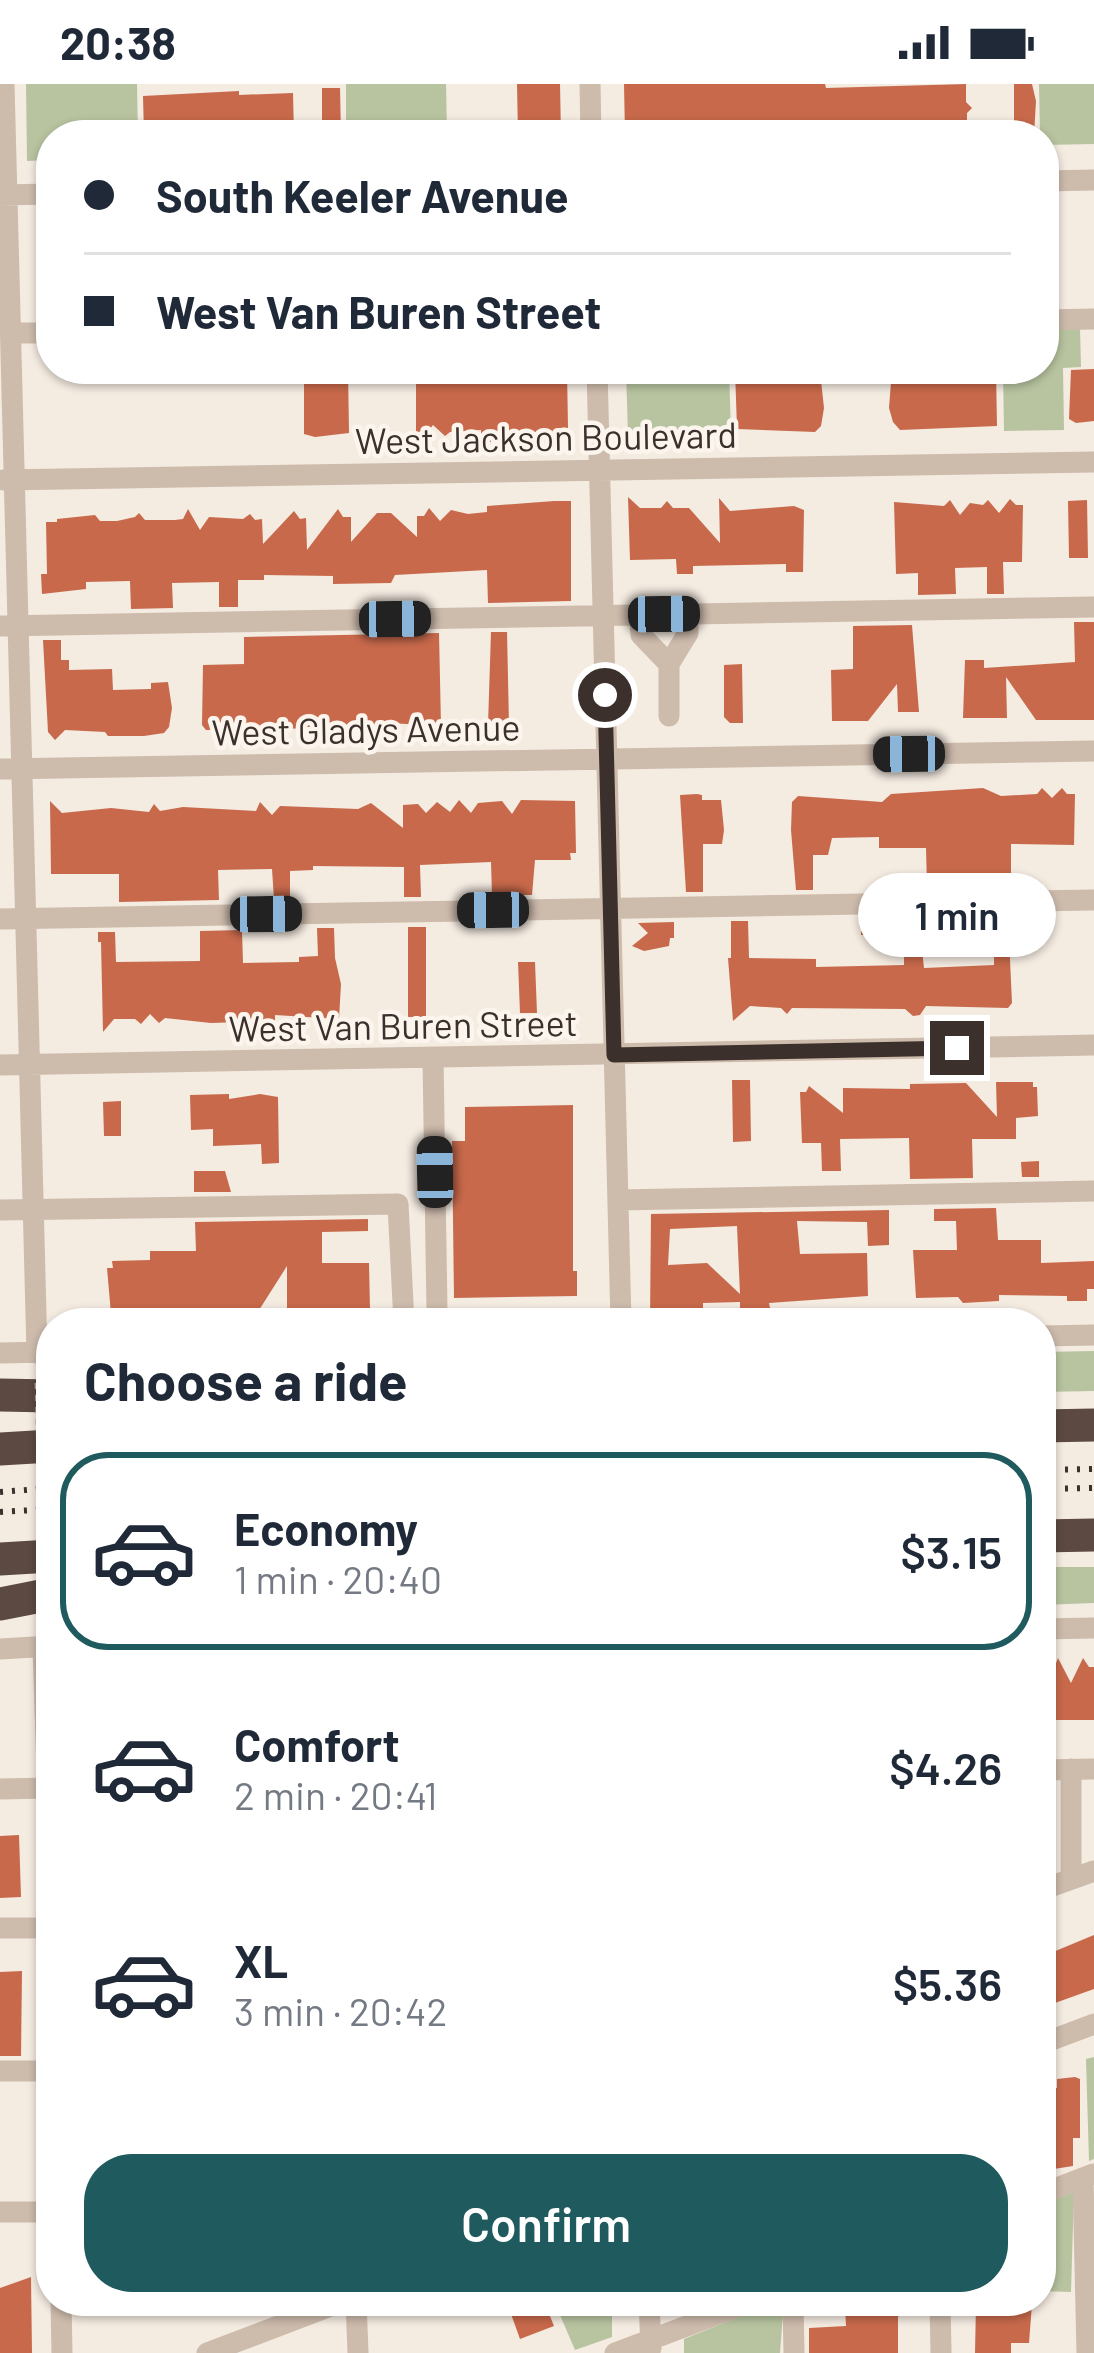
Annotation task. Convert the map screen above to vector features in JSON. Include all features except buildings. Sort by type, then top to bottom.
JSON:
[{"type":"highway","points":[[0,1395],[36,1390]]},
{"type":"highway","points":[[1056,1426],[1094,1425]]},
{"type":"highway","points":[[0,1449],[36,1447]]},
{"type":"highway","points":[[1056,1535],[1094,1534]]},
{"type":"highway","points":[[0,1559],[36,1557]]},
{"type":"highway","points":[[0,1604],[36,1602]]},
{"type":"street","points":[[4,84],[11,769],[26,918],[33,1210],[41,1308]]},
{"type":"street","points":[[590,84],[591,120]]},
{"type":"street","points":[[1059,181],[1094,180]]},
{"type":"street","points":[[3,195],[36,194]]},
{"type":"street","points":[[1059,320],[1094,319]]},
{"type":"street","points":[[597,384],[621,1308]]},
{"type":"street","name":"West Jackson Boulevard","points":[[7,480],[1094,462]]},
{"type":"street","points":[[9,626],[1094,607]]},
{"type":"street","points":[[669,716],[669,664],[688,633],[688,614]]},
{"type":"street","points":[[639,615],[640,635],[669,664]]},
{"type":"street","name":"West Gladys Avenue","points":[[11,769],[1094,752]]},
{"type":"street","points":[[0,919],[1094,900]]},
{"type":"street","name":"West Van Buren Street","points":[[0,1065],[1094,1045]]},
{"type":"street","points":[[433,1058],[437,1308]]},
{"type":"street","points":[[618,1200],[1094,1191]]},
{"type":"street","points":[[0,1210],[398,1204],[403,1308]]},
{"type":"street","points":[[1056,1336],[1094,1335]]},
{"type":"street","points":[[0,1353],[36,1352]]},
{"type":"street","points":[[1056,1629],[1094,1628]]},
{"type":"street","points":[[0,1649],[36,1647]]},
{"type":"street","points":[[1071,1879],[1083,1769]]},
{"type":"street","points":[[0,1789],[36,1788]]},
{"type":"street","points":[[1056,1884],[1094,1870]]},
{"type":"street","points":[[0,1928],[36,1928]]},
{"type":"street","points":[[1056,2038],[1094,2024]]},
{"type":"street","points":[[0,2072],[36,2071]]},
{"type":"street","points":[[1056,2188],[1089,2176],[1088,2353]]},
{"type":"street","points":[[0,2212],[36,2212]]},
{"type":"street","points":[[61,2316],[62,2353]]},
{"type":"street","points":[[207,2353],[304,2316]]},
{"type":"street","points":[[357,2316],[358,2353]]},
{"type":"street","points":[[650,2316],[651,2346]]},
{"type":"street","points":[[615,2353],[651,2346],[719,2316]]},
{"type":"street","points":[[793,2316],[794,2353]]},
{"type":"street","points":[[940,2316],[941,2353]]},
{"type":"green space","points":[[26,84],[137,84],[138,120],[36,120],[36,161],[27,161]]},
{"type":"green space","points":[[346,84],[446,84],[447,120],[346,120]]},
{"type":"green space","points":[[1039,84],[1094,84],[1094,144],[1059,145],[1059,120],[1040,120]]},
{"type":"green space","points":[[1080,328],[1081,367],[1063,368],[1064,430],[1004,431],[1003,384],[1059,384],[1059,329]]},
{"type":"green space","points":[[626,384],[729,384],[731,434],[628,436]]},
{"type":"green space","points":[[1094,1351],[1094,1391],[1056,1392],[1056,1352]]},
{"type":"green space","points":[[1056,1567],[1094,1567],[1094,1603],[1056,1604]]},
{"type":"green space","points":[[1094,2057],[1094,2159],[1089,2161],[1086,2059]]},
{"type":"green space","points":[[1074,2192],[1071,2292],[1056,2292],[1056,2199]]},
{"type":"green space","points":[[560,2316],[612,2316],[612,2337],[575,2350]]},
{"type":"green space","points":[[742,2316],[783,2316],[780,2353],[684,2353],[684,2339]]},
{"type":"railway","points":[[1056,1470],[1094,1469]]},
{"type":"railway","points":[[1056,1489],[1094,1488]]},
{"type":"railway","points":[[0,1492],[36,1489]]},
{"type":"railway","points":[[0,1512],[36,1510]]},
{"type":"route","points":[[605,695],[614,1055],[957,1048]]}]
